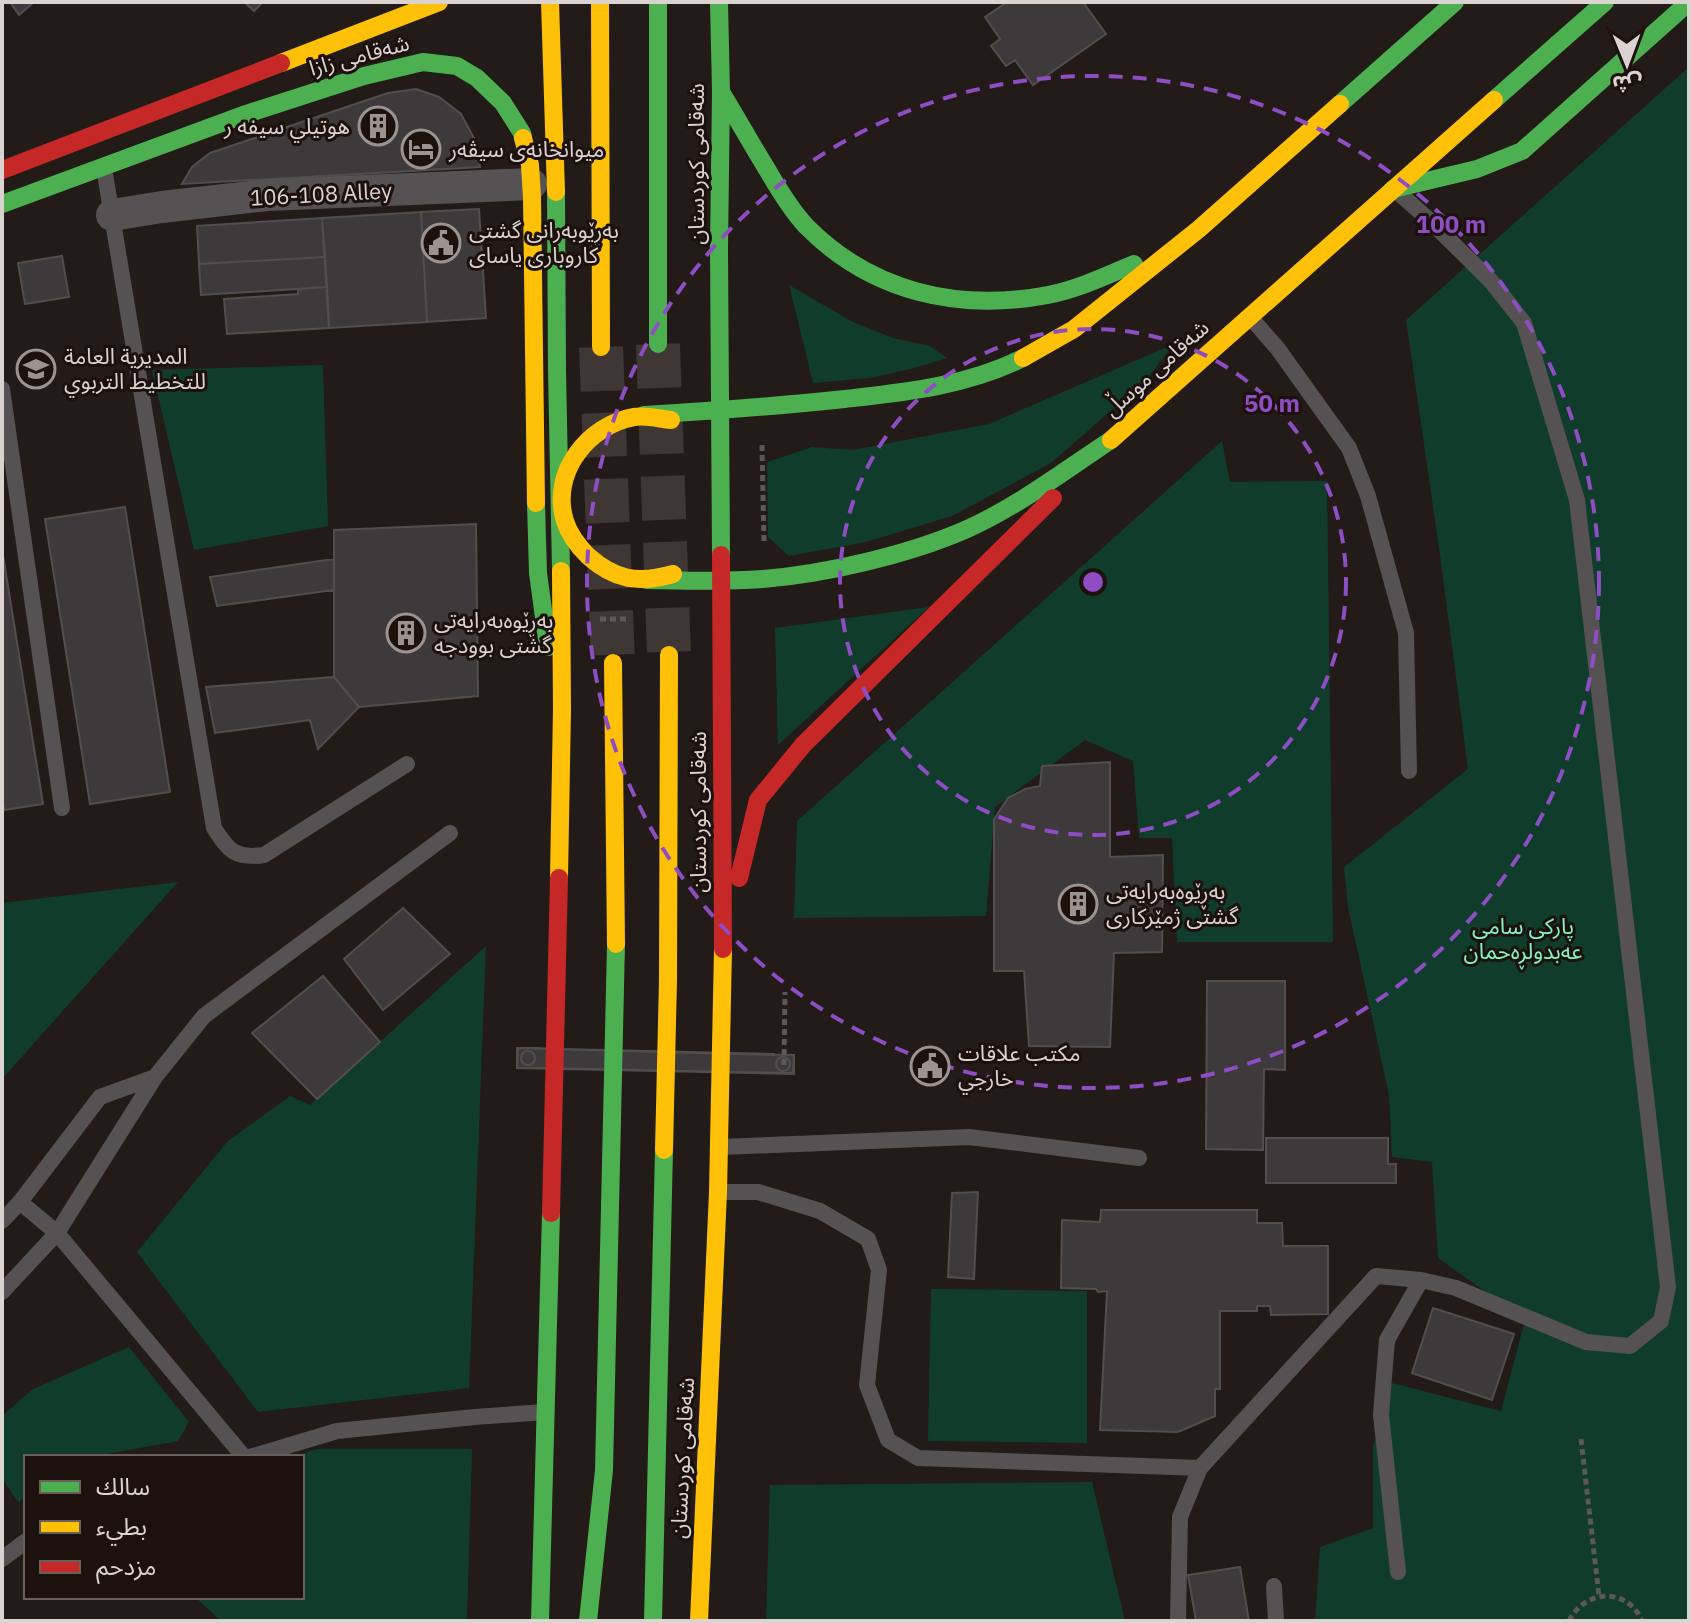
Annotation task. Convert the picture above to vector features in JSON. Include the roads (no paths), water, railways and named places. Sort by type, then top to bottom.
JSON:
[{"type":"main road","name":"شەقامی زازا","points":[[8,161],[439,2]]},
{"type":"main road","points":[[540,1621],[562,709],[556,167],[550,2]]},
{"type":"main road","points":[[600,2],[601,347]]},
{"type":"main road","name":"شەقامی کوردستان","points":[[658,2],[658,344]]},
{"type":"main road","name":"شەقامی کوردستان","points":[[699,1621],[718,1192],[723,941],[719,2]]},
{"type":"main road","points":[[721,521],[718,535],[698,559],[671,575],[646,580],[619,576],[595,563],[570,532],[561,498],[565,475],[585,440],[606,424],[631,416],[770,407],[944,386],[980,376],[1044,347],[1074,329],[1199,229],[1455,2]]},
{"type":"main road","name":"شەقامی موسڵ","points":[[646,580],[721,581],[799,575],[846,566],[921,546],[966,529],[1022,498],[1115,437],[1605,2]]},
{"type":"main road","points":[[1393,189],[1477,169],[1522,151],[1689,2]]},
{"type":"main road","name":"شەقامی زازا","points":[[2,204],[261,109],[364,76],[423,62],[457,66],[477,78],[503,103],[522,133],[530,165],[538,573],[545,633],[562,709]]},
{"type":"main road","points":[[721,92],[779,190],[807,227],[838,254],[870,275],[904,290],[944,300],[979,302],[1065,291],[1112,275],[1199,229]]},
{"type":"main road","points":[[644,415],[670,419],[697,435],[717,458],[721,475]]},
{"type":"main road","points":[[723,941],[758,800],[803,745],[1115,437]]},
{"type":"main road","name":"شەقامی کوردستان","points":[[653,1621],[668,980],[669,655]]},
{"type":"main road","points":[[588,1621],[604,1470],[616,974],[613,663]]},
{"type":"street","name":"106-108 Alley","points":[[112,215],[267,195],[531,184]]},
{"type":"lane","points":[[104,166],[214,828],[228,850],[248,857],[264,855],[407,764]]},
{"type":"lane","points":[[1178,1621],[1180,1517],[1200,1468],[1376,1276],[1421,1280],[1456,1288],[1586,1342],[1630,1346],[1661,1321],[1668,1287],[1577,500],[1524,323],[1491,281],[1393,189]]},
{"type":"lane","points":[[1250,317],[1278,349],[1349,448],[1368,496],[1406,633],[1409,771]]},
{"type":"lane","points":[[2,389],[62,808]]},
{"type":"lane","points":[[2,1292],[57,1233],[155,1077],[204,1016],[450,833]]},
{"type":"lane","points":[[2,1221],[100,1097],[155,1077]]},
{"type":"lane","points":[[719,1147],[969,1137],[1139,1158]]},
{"type":"lane","points":[[718,1192],[758,1192],[820,1211],[868,1239],[879,1270],[867,1385],[888,1440],[918,1458],[1200,1468]]},
{"type":"lane","points":[[20,1202],[57,1233],[245,1455]]},
{"type":"lane","points":[[1398,1572],[1381,1415],[1387,1340],[1421,1280]]},
{"type":"lane","points":[[254,1455],[337,1431],[546,1412]]},
{"type":"lane","points":[[2,1559],[24,1542]]},
{"type":"lane","points":[[1274,1586],[1276,1621]]},
{"type":"tunnel","points":[[658,344],[669,655]]},
{"type":"tunnel","points":[[601,347],[613,663]]},
{"type":"place","name":"هوتيلي سيفه ر","points":[[378,126]]},
{"type":"place","name":"میوانخانەی سیڤەر","points":[[421,149]]},
{"type":"place","name":"بەڕێوبەرانی گشتی کاروباری یاسای","points":[[441,243]]},
{"type":"place","name":"المديرية العامة للتخطيط التربوي","points":[[36,369]]},
{"type":"place","name":"بەڕێوەبەرایەتی گشتی بوودجە","points":[[406,633]]},
{"type":"place","name":"بەڕێوەبەرایەتی گشتی ژمێركاری","points":[[1078,904]]},
{"type":"place","name":"مكتب علاقات خارجي","points":[[930,1066]]},
{"type":"park label","name":"پارکی سامی عەبدولڕەحمان","points":[[1523,938]]}]
